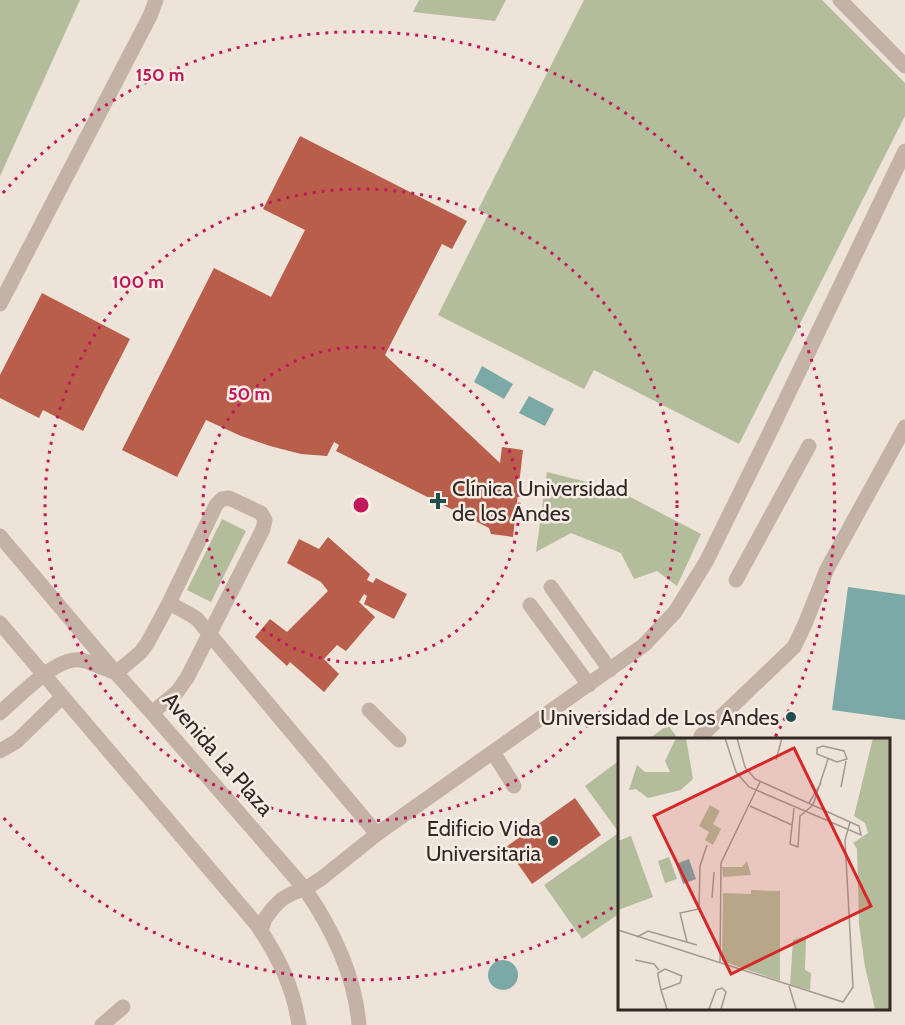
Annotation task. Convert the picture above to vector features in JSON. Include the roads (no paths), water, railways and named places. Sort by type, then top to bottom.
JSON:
[{"type":"street","points":[[0,304],[150,16],[156,0]]},
{"type":"street","points":[[840,0],[905,66]]},
{"type":"street","points":[[261,931],[265,919],[282,899],[305,889],[337,867],[377,834],[610,670],[659,631],[682,603],[698,577],[761,452],[905,151]]},
{"type":"street","points":[[701,736],[794,647],[827,569],[905,427]]},
{"type":"street","points":[[736,580],[809,446]]},
{"type":"street","points":[[0,713],[43,675],[62,663],[80,659],[116,673],[141,652],[169,603],[218,502],[230,498],[261,513],[265,520],[263,530],[182,685],[152,713]]},
{"type":"street","name":"Avenida La Plaza","points":[[0,536],[305,889],[335,938],[353,991],[359,1025]]},
{"type":"street","points":[[551,587],[610,670]]},
{"type":"street","points":[[169,603],[191,615],[210,634],[377,834]]},
{"type":"street","points":[[530,605],[588,685]]},
{"type":"street","points":[[0,624],[261,931],[289,982],[299,1025]]},
{"type":"street","points":[[0,751],[17,741],[62,697]]},
{"type":"street","points":[[369,710],[399,740]]},
{"type":"street","points":[[493,752],[514,786]]},
{"type":"street","points":[[102,1025],[123,1007]]},
{"type":"water","points":[[482,366],[513,384],[504,399],[474,382]]},
{"type":"water","points":[[529,396],[554,409],[545,426],[519,413]]},
{"type":"water","points":[[848,587],[905,595],[905,720],[832,710]]},
{"type":"water","points":[[503,960],[514,964],[518,975],[514,986],[503,990],[492,986],[488,975],[492,964]]},
{"type":"place","name":"Clínica Universidad de los Andes","points":[[438,501]]},
{"type":"place","name":"Universidad de Los Andes","points":[[791,717]]},
{"type":"place","name":"Edificio Vida Universitaria","points":[[553,841]]}]
